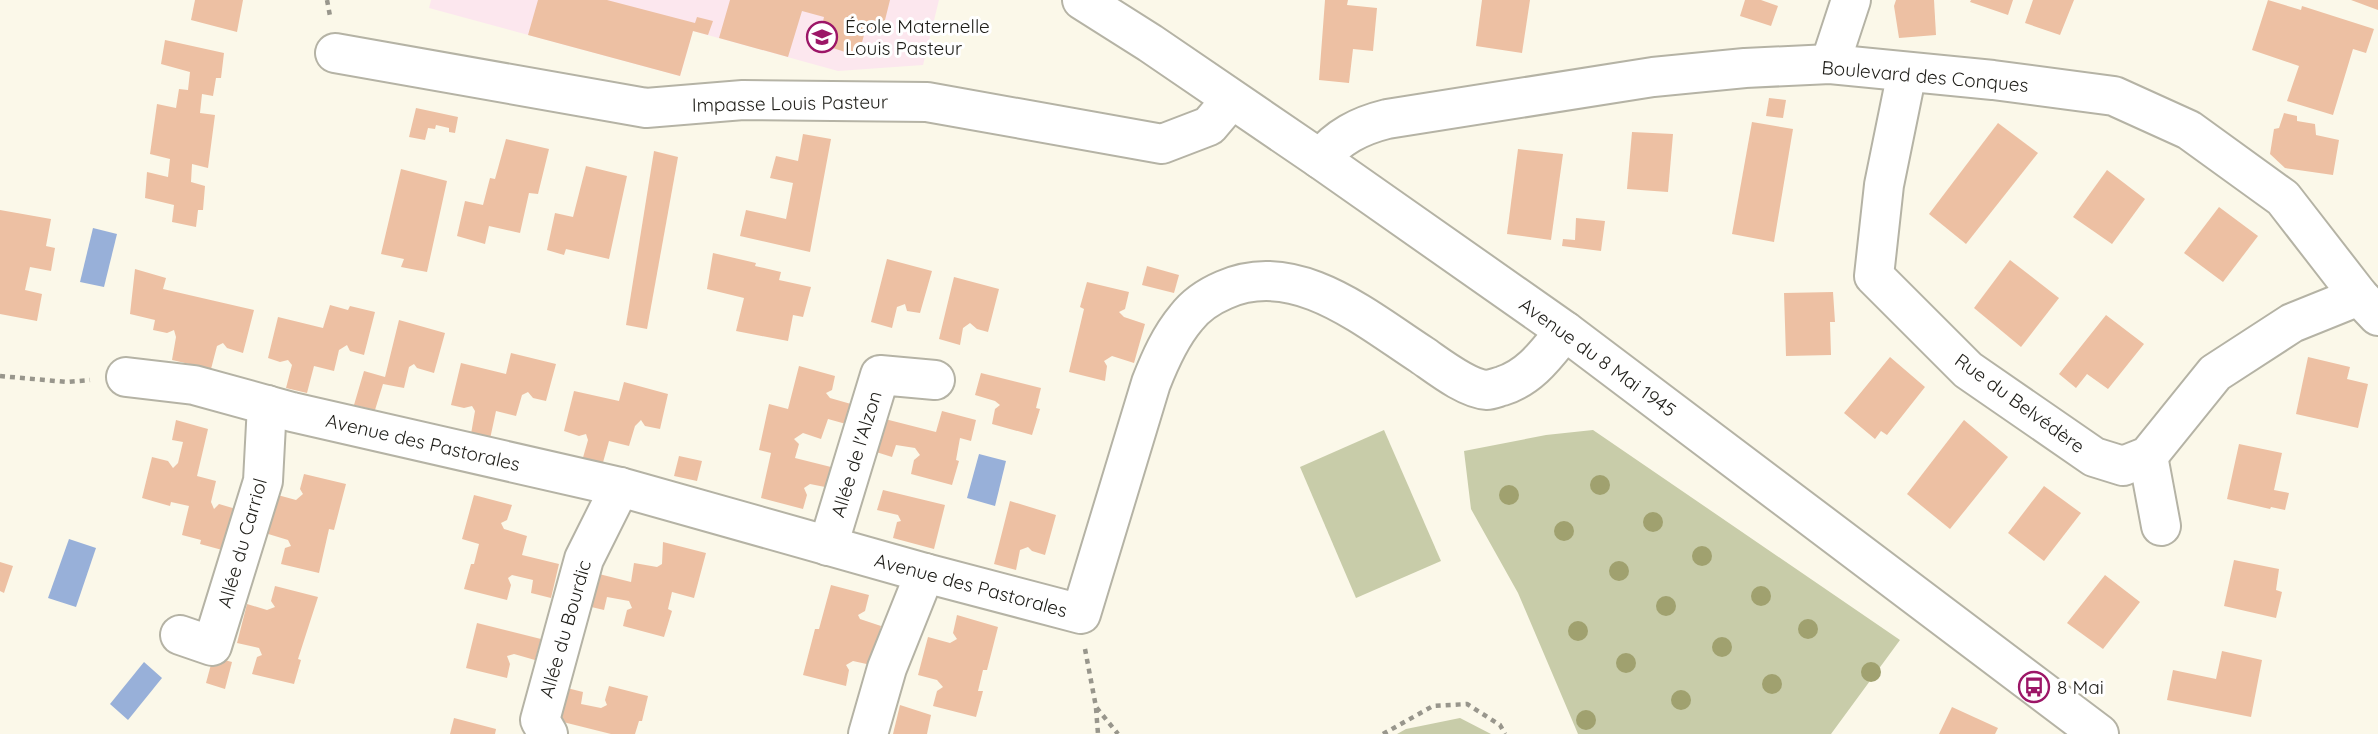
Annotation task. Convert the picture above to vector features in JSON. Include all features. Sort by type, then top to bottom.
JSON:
[{"type":"street","name":"Avenue du 8 Mai 1945","points":[[1082,0],[1320,159],[1565,331],[2099,734]]},
{"type":"street","points":[[1830,64],[1852,0]]},
{"type":"street","name":"Impasse Louis Pasteur","points":[[335,53],[646,108],[743,100],[927,102],[1163,144],[1209,126],[1231,100]]},
{"type":"street","name":"Boulevard des Conques","points":[[1320,159],[1346,135],[1363,125],[1387,119],[1653,77],[1745,68],[1830,64],[1993,80],[2114,96],[2189,130],[2283,198],[2368,306]]},
{"type":"street","name":"Rue du Belvédère","points":[[1907,72],[1884,185],[1874,276],[1968,370],[2094,457],[2123,466],[2148,457]]},
{"type":"street","name":"Avenue des Pastorales","points":[[126,377],[194,385],[268,405],[620,487],[1081,614],[1151,383],[1165,349],[1186,317],[1212,295],[1236,284],[1258,280],[1296,284],[1324,294],[1355,311],[1464,382],[1487,390],[1516,382],[1545,358],[1565,331]]},
{"type":"street","points":[[2161,526],[2148,457],[2215,373],[2292,323],[2368,306]]},
{"type":"street","name":"Allée de l'Alzon","points":[[828,546],[880,376],[935,380]]},
{"type":"street","name":"Allée du Carriol","points":[[180,635],[212,646],[263,481],[268,405]]},
{"type":"street","name":"Allée du Bourdic","points":[[548,734],[540,720],[584,559],[620,487]]},
{"type":"street","points":[[869,734],[887,668],[925,573]]},
{"type":"path","points":[[0,376],[66,382],[126,377]]},
{"type":"path","points":[[1081,614],[1098,734]]},
{"type":"path","points":[[1382,734],[1433,706],[1467,704],[1500,725],[1505,734]]},
{"type":"path","points":[[1096,707],[1118,734]]},
{"type":"shaded area","name":"École Maternelle Louis Pasteur","points":[[431,0],[939,0],[923,65],[838,71],[693,31],[680,76],[429,8]]},
{"type":"green space","points":[[1384,430],[1441,561],[1356,598],[1300,467]]},
{"type":"green space","points":[[1593,430],[1900,640],[1831,734],[1578,734],[1518,593],[1471,509],[1464,451],[1546,435]]},
{"type":"green space","points":[[1460,718],[1491,734],[1397,734],[1406,729]]},
{"type":"water","points":[[93,228],[117,234],[104,287],[80,282]]},
{"type":"water","points":[[979,454],[1006,461],[995,506],[967,498]]},
{"type":"water","points":[[69,539],[96,548],[76,607],[48,598]]},
{"type":"water","points":[[144,662],[162,678],[128,720],[110,704]]},
{"type":"building","points":[[195,0],[243,0],[237,32],[191,20]]},
{"type":"building","points":[[538,0],[607,0],[695,23],[697,17],[713,21],[708,35],[693,31],[680,76],[528,35]]},
{"type":"building","points":[[730,0],[890,0],[882,32],[866,28],[859,53],[845,52],[818,43],[824,17],[802,11],[788,57],[719,38]]},
{"type":"building","points":[[1325,0],[1348,0],[1347,5],[1377,8],[1373,51],[1353,49],[1349,83],[1319,80]]},
{"type":"building","points":[[1482,0],[1530,0],[1522,53],[1476,46]]},
{"type":"building","points":[[1745,0],[1761,0],[1778,6],[1771,26],[1740,16]]},
{"type":"building","points":[[1896,0],[1934,0],[1936,35],[1899,38],[1894,6]]},
{"type":"building","points":[[2013,0],[2008,15],[1970,2]]},
{"type":"building","points":[[2033,0],[2074,0],[2060,35],[2025,23]]},
{"type":"building","points":[[2268,0],[2301,10],[2302,6],[2374,29],[2366,53],[2353,49],[2333,115],[2287,101],[2299,66],[2252,50]]},
{"type":"building","points":[[2351,0],[2378,0],[2378,10]]},
{"type":"building","points":[[165,40],[224,53],[221,78],[216,78],[213,96],[202,94],[200,113],[215,115],[208,168],[192,164],[191,182],[205,186],[203,210],[198,210],[196,227],[172,222],[174,205],[145,198],[147,172],[168,177],[170,159],[150,154],[157,104],[176,108],[179,89],[188,90],[190,72],[161,64]]},
{"type":"building","points":[[1769,98],[1786,100],[1783,118],[1766,116]]},
{"type":"building","points":[[416,108],[458,117],[455,133],[449,132],[449,128],[436,125],[435,129],[428,128],[425,140],[409,137]]},
{"type":"building","points":[[2284,113],[2297,116],[2297,121],[2315,124],[2316,135],[2339,140],[2333,175],[2285,168],[2270,154],[2274,129],[2279,128]]},
{"type":"building","points":[[1752,122],[1793,129],[1774,242],[1732,234]]},
{"type":"building","points":[[1998,123],[2038,153],[1966,244],[1929,214]]},
{"type":"building","points":[[1632,132],[1673,134],[1668,192],[1627,189]]},
{"type":"building","points":[[803,134],[831,139],[810,252],[740,236],[746,210],[786,219],[793,183],[770,178],[776,156],[798,161]]},
{"type":"building","points":[[506,139],[549,149],[538,194],[529,193],[520,233],[489,226],[485,244],[457,236],[465,201],[483,205],[490,178],[495,179]]},
{"type":"building","points":[[1518,149],[1563,154],[1551,240],[1507,234]]},
{"type":"building","points":[[654,151],[678,157],[647,329],[626,325]]},
{"type":"building","points":[[586,166],[627,176],[609,259],[566,249],[564,255],[547,250],[555,213],[573,217]]},
{"type":"building","points":[[401,169],[447,181],[427,272],[401,267],[404,259],[381,254]]},
{"type":"building","points":[[2107,170],[2145,199],[2112,244],[2073,217]]},
{"type":"building","points":[[2219,207],[2258,236],[2223,282],[2184,253]]},
{"type":"building","points":[[0,210],[51,219],[46,246],[55,248],[51,271],[30,267],[25,290],[42,294],[37,321],[0,314]]},
{"type":"building","points":[[1576,218],[1605,221],[1601,251],[1562,246],[1563,239],[1575,240]]},
{"type":"building","points":[[713,253],[756,263],[755,266],[781,272],[779,280],[811,287],[803,317],[793,315],[788,341],[736,331],[744,298],[707,289]]},
{"type":"building","points":[[887,259],[932,271],[920,313],[907,311],[905,304],[897,307],[892,328],[871,322]]},
{"type":"building","points":[[2010,260],[2059,298],[2021,347],[1974,308]]},
{"type":"building","points":[[1147,266],[1179,275],[1174,293],[1142,285]]},
{"type":"building","points":[[135,269],[166,278],[163,289],[254,310],[243,353],[227,348],[223,343],[217,346],[211,369],[172,360],[176,337],[174,330],[167,333],[153,330],[155,320],[130,314]]},
{"type":"building","points":[[954,277],[999,289],[988,332],[977,329],[970,323],[963,328],[960,345],[939,339]]},
{"type":"building","points":[[1087,282],[1129,292],[1125,309],[1119,312],[1124,317],[1145,324],[1134,363],[1112,356],[1104,361],[1107,366],[1105,381],[1069,372],[1084,309],[1080,307]]},
{"type":"building","points":[[1833,292],[1835,322],[1830,322],[1831,355],[1786,356],[1784,293]]},
{"type":"building","points":[[330,305],[348,310],[350,306],[375,312],[364,355],[350,351],[347,345],[339,350],[334,371],[314,366],[307,393],[286,388],[292,365],[288,360],[280,362],[268,358],[278,317],[323,328]]},
{"type":"building","points":[[2106,315],[2144,344],[2108,389],[2087,374],[2076,388],[2059,374]]},
{"type":"building","points":[[399,320],[445,333],[434,373],[417,368],[414,364],[409,367],[404,388],[383,384],[375,410],[354,405],[364,371],[385,377]]},
{"type":"building","points":[[511,353],[556,364],[546,401],[533,398],[528,392],[522,395],[516,416],[496,411],[490,439],[471,434],[475,411],[472,406],[464,408],[451,405],[461,363],[506,374]]},
{"type":"building","points":[[1890,357],[1925,387],[1887,435],[1881,431],[1875,439],[1844,413]]},
{"type":"building","points":[[2308,357],[2350,367],[2347,379],[2368,384],[2358,428],[2296,414]]},
{"type":"building","points":[[799,366],[835,376],[832,390],[826,393],[830,398],[851,404],[846,424],[828,419],[821,439],[803,433],[794,439],[799,444],[795,458],[835,468],[830,488],[810,484],[804,488],[807,495],[803,509],[761,498],[771,453],[759,450],[769,404],[788,409]]},
{"type":"building","points":[[981,373],[1041,388],[1036,408],[1040,409],[1032,435],[992,424],[995,409],[1000,405],[975,395]]},
{"type":"building","points":[[624,382],[668,394],[660,429],[645,426],[641,420],[635,426],[629,446],[609,441],[602,466],[582,461],[588,440],[586,434],[579,436],[564,431],[574,391],[619,401]]},
{"type":"building","points":[[942,411],[976,420],[971,441],[960,438],[956,460],[959,461],[952,485],[911,474],[914,460],[920,455],[915,448],[896,445],[892,457],[873,451],[881,418],[936,432]]},
{"type":"building","points":[[176,420],[208,429],[197,476],[216,481],[211,502],[214,509],[219,504],[236,509],[226,551],[200,544],[201,540],[182,535],[189,506],[171,502],[170,506],[142,498],[152,457],[168,461],[173,468],[178,463],[183,442],[172,440]]},
{"type":"building","points":[[1964,420],[2008,457],[1950,529],[1907,494]]},
{"type":"building","points":[[2239,444],[2282,453],[2274,490],[2289,493],[2285,510],[2227,499]]},
{"type":"building","points":[[679,456],[702,461],[697,481],[674,476]]},
{"type":"building","points":[[304,474],[346,484],[334,530],[329,529],[319,573],[281,564],[285,548],[291,546],[288,540],[265,533],[274,494],[296,500],[303,494],[300,489]]},
{"type":"building","points":[[2044,486],[2081,513],[2044,561],[2008,533]]},
{"type":"building","points":[[883,490],[945,505],[934,549],[893,538],[897,522],[901,521],[898,515],[877,510]]},
{"type":"building","points":[[474,495],[512,505],[507,520],[501,523],[504,529],[527,536],[522,555],[559,564],[551,598],[531,593],[533,580],[512,575],[508,578],[511,585],[507,600],[464,589],[479,544],[462,539]]},
{"type":"building","points":[[1010,501],[1056,515],[1045,555],[1028,547],[1020,550],[1016,570],[994,564]]},
{"type":"building","points":[[663,542],[706,553],[694,598],[672,592],[668,609],[672,611],[664,637],[623,626],[627,610],[632,608],[629,601],[607,597],[604,610],[583,605],[591,572],[631,582],[634,563],[657,567],[662,564]]},
{"type":"building","points":[[2234,560],[2279,569],[2276,590],[2282,592],[2276,618],[2224,606]]},
{"type":"building","points":[[0,562],[13,566],[4,593],[0,591]]},
{"type":"building","points":[[2105,575],[2140,602],[2103,649],[2067,623]]},
{"type":"building","points":[[831,585],[869,595],[865,611],[858,615],[860,619],[881,626],[871,665],[853,661],[846,665],[849,670],[846,686],[803,675],[815,629],[819,629]]},
{"type":"building","points":[[275,586],[318,597],[298,659],[301,660],[294,684],[252,674],[257,657],[262,655],[259,648],[237,643],[247,604],[267,610],[275,607],[271,601]]},
{"type":"building","points":[[957,615],[998,627],[987,670],[983,670],[978,691],[983,691],[976,717],[933,706],[937,691],[943,687],[937,680],[918,675],[928,637],[950,643],[957,639],[953,633]]},
{"type":"building","points":[[477,623],[541,639],[535,660],[514,654],[507,656],[510,664],[507,678],[466,668]]},
{"type":"building","points":[[2222,651],[2262,660],[2251,717],[2167,700],[2173,670],[2216,679]]},
{"type":"building","points":[[213,657],[232,662],[225,689],[206,683]]},
{"type":"building","points":[[609,686],[648,696],[642,721],[639,721],[635,734],[611,734],[555,720],[563,687],[583,692],[581,704],[601,708],[607,705],[605,700]]},
{"type":"building","points":[[900,705],[931,715],[927,734],[893,734]]},
{"type":"building","points":[[1952,707],[1998,728],[1995,734],[1939,734]]},
{"type":"building","points":[[454,718],[496,729],[495,734],[450,734]]},
{"type":"place","name":"École Maternelle Louis Pasteur","points":[[822,37]]},
{"type":"place","name":"8 Mai","points":[[2034,687]]}]
